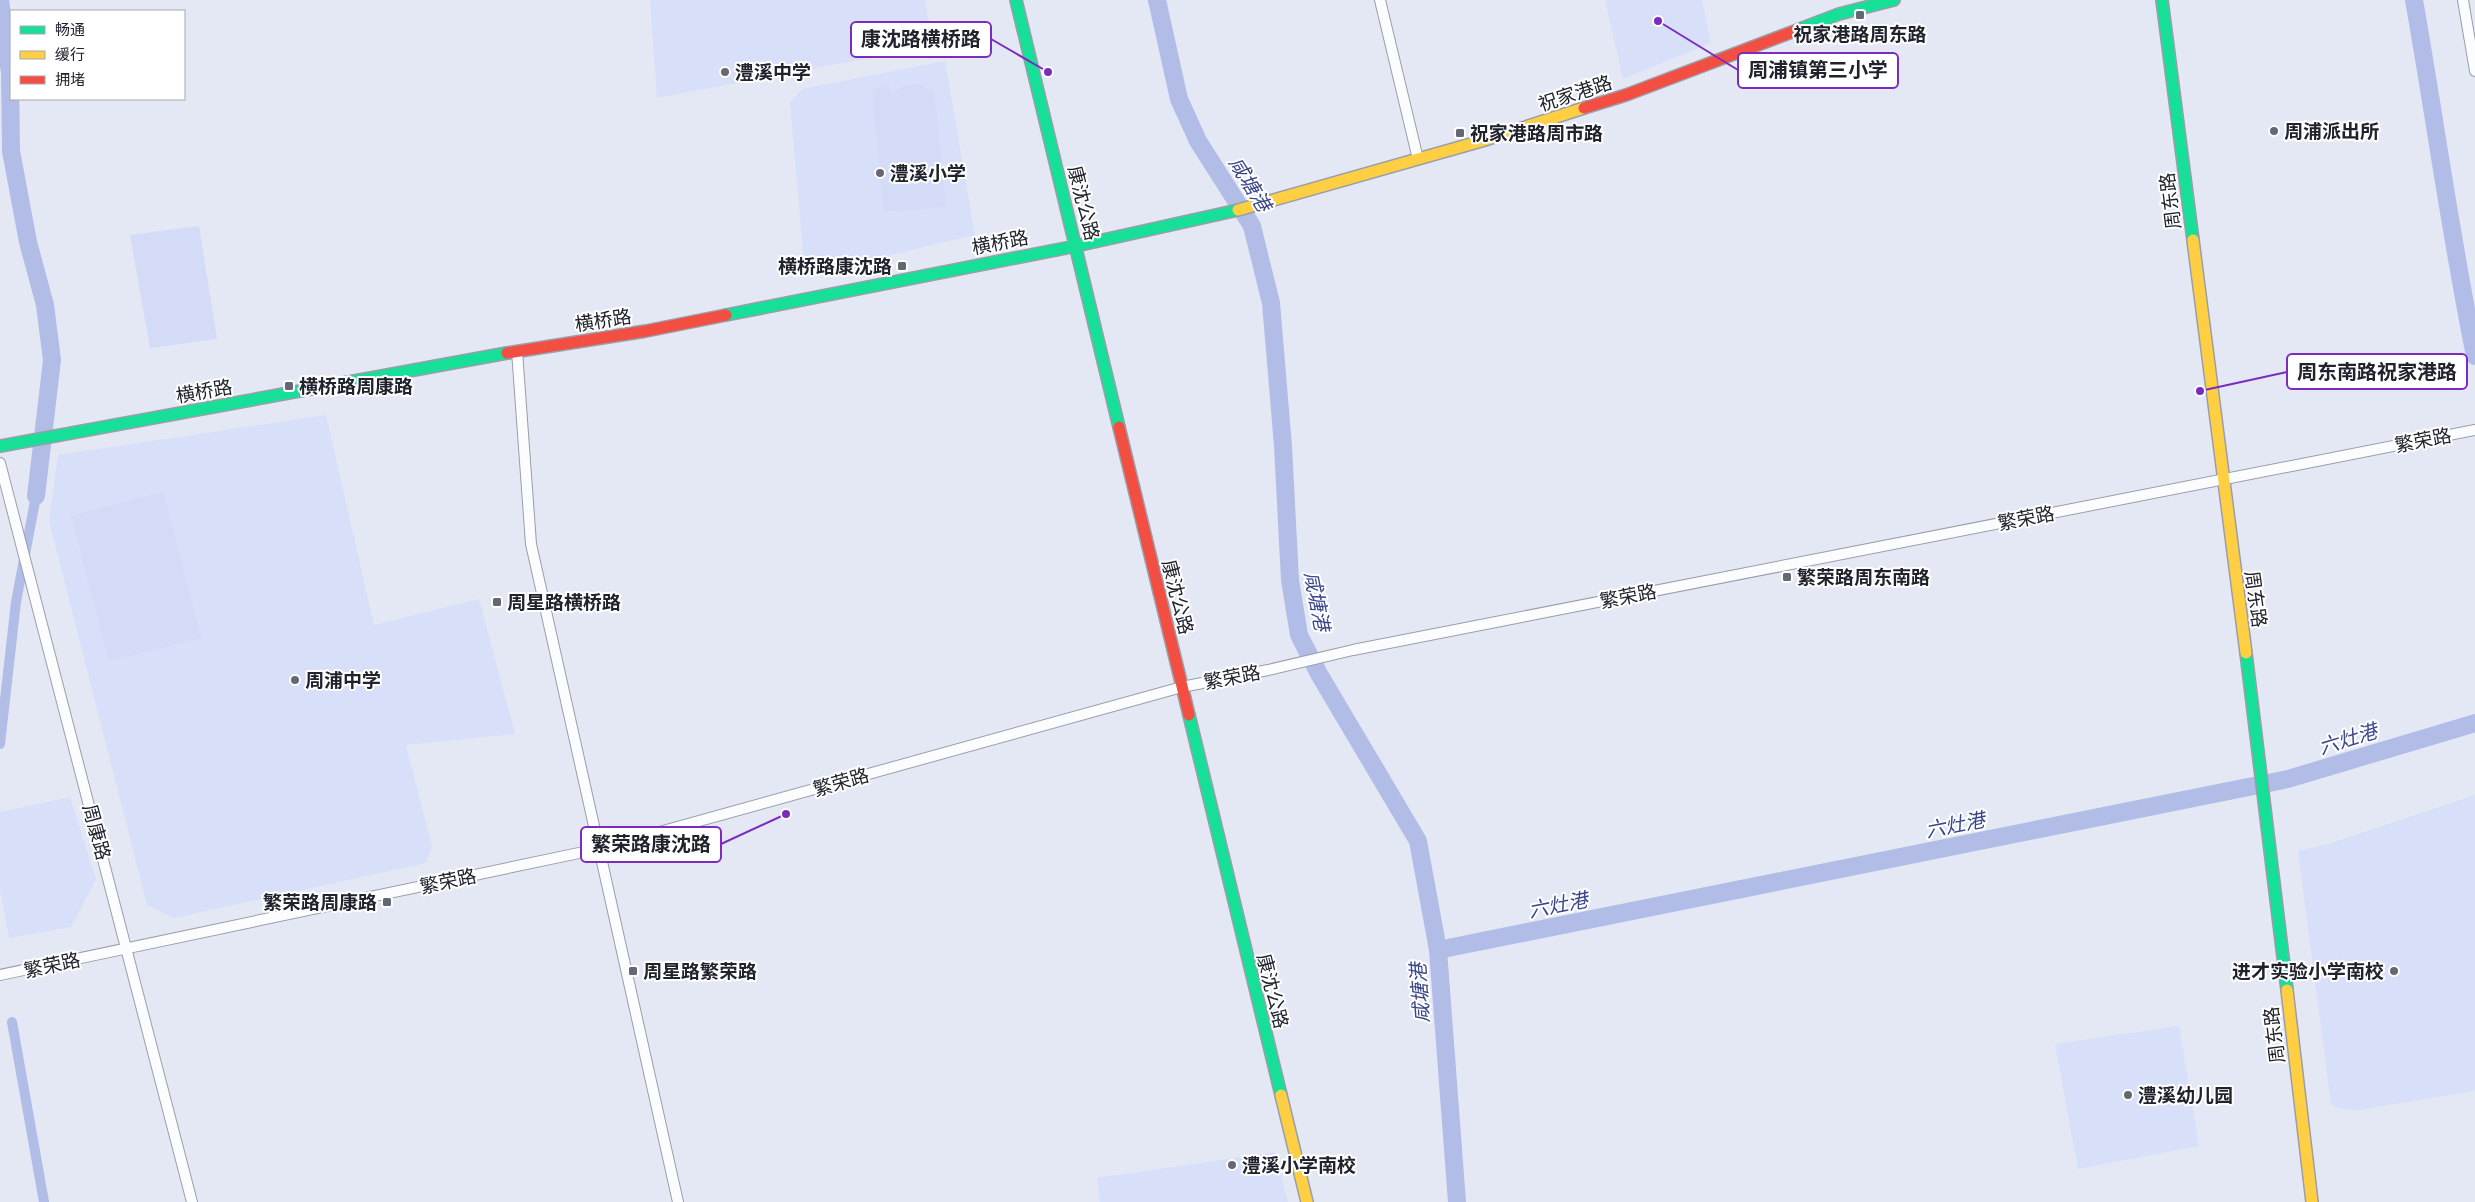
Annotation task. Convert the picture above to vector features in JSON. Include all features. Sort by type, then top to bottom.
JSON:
[{"type":"street","name":"康沈公路","points":[[1016,0],[1307,1202]]},
{"type":"street","points":[[1380,0],[1418,159]]},
{"type":"street","name":"祝家港路","points":[[1209,217],[1418,159],[1626,95],[1839,14],[1894,0]]},
{"type":"street","name":"周东路","points":[[2162,0],[2259,756],[2312,1202]]},
{"type":"street","points":[[2463,0],[2475,71]]},
{"type":"street","name":"横桥路","points":[[0,446],[517,351],[646,331],[1076,246],[1209,217]]},
{"type":"street","points":[[517,351],[531,544],[678,1202]]},
{"type":"street","name":"繁荣路","points":[[0,975],[598,849],[1182,687],[1346,652],[2471,430]]},
{"type":"street","name":"周康路","points":[[0,463],[128,949],[192,1202]]},
{"type":"shaded area","name":"澧溪中学","points":[[650,0],[925,0],[933,46],[657,98]]},
{"type":"shaded area","points":[[1605,0],[1702,0],[1711,43],[1623,79]]},
{"type":"shaded area","name":"澧溪小学","points":[[945,61],[975,235],[805,275],[790,102],[802,89]]},
{"type":"shaded area","points":[[909,85],[921,85],[934,93],[946,207],[884,212],[872,89],[889,86],[891,96],[900,88]]},
{"type":"shaded area","points":[[199,226],[217,339],[150,348],[130,235]]},
{"type":"shaded area","name":"周浦中学","points":[[326,415],[374,625],[479,599],[515,734],[406,745],[432,847],[426,863],[174,918],[147,905],[49,521],[58,455]]},
{"type":"shaded area","points":[[163,492],[201,638],[109,661],[71,516]]},
{"type":"shaded area","name":"进才实验小学南校","points":[[2475,795],[2475,1091],[2357,1110],[2337,1108],[2331,1104],[2298,851],[2328,844]]},
{"type":"shaded area","points":[[70,797],[96,879],[71,927],[9,938],[0,890],[0,812]]},
{"type":"shaded area","name":"澧溪幼儿园","points":[[2179,1026],[2199,1146],[2078,1169],[2055,1044]]},
{"type":"shaded area","name":"澧溪小学南校","points":[[1275,1152],[1288,1202],[1100,1202],[1097,1178]]},
{"type":"waterway","points":[[0,0],[10,73]]},
{"type":"waterway","name":"咸塘港","points":[[1157,0],[1179,99],[1198,141],[1252,226],[1271,303],[1283,446],[1290,580],[1299,635],[1319,674],[1418,841],[1438,950],[1457,1202]]},
{"type":"waterway","points":[[2414,0],[2458,267],[2475,356]]},
{"type":"waterway","points":[[10,100],[11,151],[28,242],[45,305],[52,360],[36,496]]},
{"type":"waterway","points":[[0,744],[16,602],[36,496]]},
{"type":"waterway","name":"六灶港","points":[[1438,950],[2288,779],[2475,723]]},
{"type":"waterway","points":[[12,1022],[44,1202]]},
{"type":"traffic: fast","points":[[1016,0],[1119,427]]},
{"type":"traffic: fast","points":[[1800,29],[1839,14],[1894,0]]},
{"type":"traffic: fast","points":[[2162,0],[2193,240]]},
{"type":"traffic: fast","points":[[726,315],[1076,246],[1238,210]]},
{"type":"traffic: fast","points":[[0,446],[507,353]]},
{"type":"traffic: fast","points":[[2246,653],[2287,990]]},
{"type":"traffic: fast","points":[[1189,715],[1281,1095]]},
{"type":"traffic: slow","points":[[1238,210],[1485,140],[1584,108]]},
{"type":"traffic: slow","points":[[2193,240],[2246,653]]},
{"type":"traffic: slow","points":[[2287,990],[2312,1202]]},
{"type":"traffic: slow","points":[[1281,1095],[1307,1202]]},
{"type":"traffic: jam","points":[[1584,108],[1626,95],[1800,29]]},
{"type":"traffic: jam","points":[[507,353],[646,331],[726,315]]},
{"type":"traffic: jam","points":[[1119,427],[1189,715]]},
{"type":"place","name":"祝家港路周东路","points":[[1860,15]]},
{"type":"place","name":"周浦镇第三小学","points":[[1658,21]]},
{"type":"place","name":"澧溪中学","points":[[725,72]]},
{"type":"place","name":"康沈路横桥路","points":[[1048,72]]},
{"type":"place","name":"周浦派出所","points":[[2274,131]]},
{"type":"place","name":"祝家港路周市路","points":[[1460,133]]},
{"type":"place","name":"澧溪小学","points":[[880,173]]},
{"type":"place","name":"横桥路康沈路","points":[[902,266]]},
{"type":"place","name":"横桥路周康路","points":[[289,386]]},
{"type":"place","name":"周东南路祝家港路","points":[[2200,391]]},
{"type":"place","name":"繁荣路周东南路","points":[[1787,577]]},
{"type":"place","name":"周星路横桥路","points":[[497,602]]},
{"type":"place","name":"周浦中学","points":[[295,680]]},
{"type":"place","name":"繁荣路康沈路","points":[[786,814]]},
{"type":"place","name":"繁荣路周康路","points":[[387,902]]},
{"type":"place","name":"周星路繁荣路","points":[[633,971]]},
{"type":"place","name":"进才实验小学南校","points":[[2394,971]]},
{"type":"place","name":"澧溪幼儿园","points":[[2128,1095]]},
{"type":"place","name":"澧溪小学南校","points":[[1232,1165]]}]
